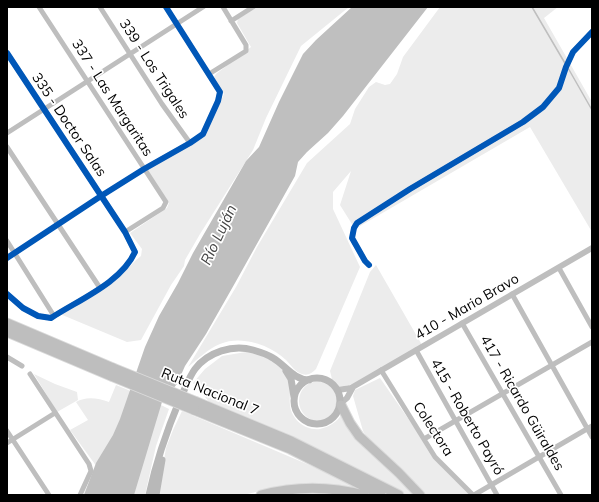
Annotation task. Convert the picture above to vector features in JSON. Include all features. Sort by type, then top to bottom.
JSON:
[{"type":"highway","name":"Ruta Nacional 7","points":[[7,323],[112,372]]},
{"type":"highway","name":"Ruta Nacional 7","points":[[7,332],[196,406],[291,441],[399,495]]},
{"type":"highway","points":[[341,404],[350,423],[359,436],[399,473],[420,495]]},
{"type":"highway","name":"Ruta Nacional 7","points":[[196,406],[290,449],[381,495]]},
{"type":"highway","points":[[261,495],[282,490],[304,488],[341,490],[364,495]]},
{"type":"main road","points":[[149,495],[154,472],[164,440],[186,385],[195,369],[210,356],[231,349],[244,348],[266,354],[274,358],[295,375],[302,379],[309,380]]},
{"type":"main road","points":[[281,364],[291,379],[295,409],[301,418],[311,424],[327,423],[336,416],[341,404],[338,390],[334,384],[325,379],[316,378],[309,380],[298,388],[294,398]]},
{"type":"main road","points":[[156,495],[164,440]]},
{"type":"street","name":"337 - Las Margaritas","points":[[39,7],[166,202],[163,208],[125,232]]},
{"type":"street","name":"339 - Los Trigales","points":[[100,7],[162,104],[190,143]]},
{"type":"street","points":[[7,258],[101,196],[203,134],[218,101],[220,92],[166,7]]},
{"type":"street","points":[[7,133],[203,7]]},
{"type":"street","points":[[209,74],[246,50],[246,45],[223,7]]},
{"type":"street","points":[[231,21],[253,7]]},
{"type":"street","points":[[369,265],[365,261],[352,238],[354,228],[357,223],[410,188],[523,122],[543,107],[559,88],[566,65],[573,52],[592,32]]},
{"type":"street","name":"335 - Doctor Salas","points":[[7,53],[125,232],[135,252],[132,259],[123,271],[100,288]]},
{"type":"street","points":[[7,147],[100,288],[51,318],[38,316],[23,308],[7,294]]},
{"type":"street","points":[[7,241],[54,316]]},
{"type":"street","name":"410 - Mario Bravo","points":[[338,390],[346,390],[355,386],[592,248]]},
{"type":"street","points":[[559,268],[592,327]]},
{"type":"street","points":[[512,294],[551,365],[590,427],[592,437]]},
{"type":"street","name":"417 - Ricardo Güiraldes","points":[[462,323],[561,495]]},
{"type":"street","points":[[424,439],[592,342]]},
{"type":"street","name":"415 - Roberto Payró","points":[[416,350],[497,495]]},
{"type":"street","points":[[7,357],[22,366]]},
{"type":"street","name":"Colectora","points":[[382,370],[435,457],[474,495]]},
{"type":"street","points":[[30,374],[91,468],[80,495]]},
{"type":"street","name":"410 - Mario Bravo","points":[[341,404],[355,386]]},
{"type":"street","points":[[7,443],[55,413]]},
{"type":"street","points":[[474,495],[538,456],[590,427]]},
{"type":"street","points":[[7,431],[50,495]]},
{"type":"shaded area","points":[[257,7],[349,7],[301,46],[266,118],[253,150],[200,234],[185,260],[184,266],[171,285],[141,340],[127,342],[60,314],[108,284],[123,273],[141,256],[142,249],[130,233],[167,208],[169,203],[147,170],[191,145],[209,127],[224,94],[214,77],[251,47],[237,23],[238,19]]},
{"type":"shaded area","points":[[440,7],[558,7],[544,18],[592,102],[592,232],[530,127],[355,229],[340,205],[351,171],[333,192],[333,209],[360,267],[316,369],[310,374],[302,374],[295,370],[286,360],[272,350],[246,341],[228,341],[220,344],[203,354],[188,367],[307,163],[350,124],[355,109],[369,87],[376,82],[385,85],[390,84],[397,74],[403,57]]},
{"type":"shaded area","points":[[376,265],[422,345],[354,384],[339,387],[332,379],[330,371],[370,272]]},
{"type":"shaded area","points":[[246,352],[268,357],[279,365],[290,384],[291,410],[293,415],[300,423],[309,428],[320,429],[332,424],[342,414],[417,495],[405,495],[357,469],[211,404],[193,383],[205,369],[222,356]]},
{"type":"shaded area","points":[[34,374],[77,392],[78,400],[57,412]]},
{"type":"shaded area","points":[[380,378],[441,466],[471,495],[425,495],[370,442],[363,431],[353,396],[355,390]]},
{"type":"shaded area","points":[[319,381],[330,384],[336,390],[339,401],[336,412],[330,418],[319,421],[308,418],[302,412],[299,401],[302,390],[308,384]]},
{"type":"shaded area","points":[[116,385],[138,394],[90,495],[83,495],[97,467],[70,430],[88,420],[76,402],[92,398],[109,402]]},
{"type":"shaded area","points":[[159,404],[169,409],[156,446],[145,495],[117,495]]},
{"type":"shaded area","points":[[182,411],[321,470],[365,491],[273,488],[243,495],[158,495],[166,448]]},
{"type":"water","name":"Río Luján","points":[[352,7],[428,7],[343,116],[298,162],[295,176],[235,283],[206,334],[185,366],[177,384],[162,402],[134,495],[84,495],[96,463],[113,435],[120,419],[145,347],[159,316],[193,253],[246,161],[259,147],[303,54]]},
{"type":"waterway","points":[[532,7],[566,65]]},
{"type":"waterway","points":[[568,68],[592,110]]},
{"type":"cycle path","points":[[7,258],[101,196],[203,134],[218,101],[220,92],[166,7]]},
{"type":"cycle path","points":[[369,265],[365,261],[352,238],[354,228],[357,223],[410,189],[523,122],[543,107],[559,88],[573,52],[592,32]]},
{"type":"cycle path","points":[[7,53],[125,232],[135,252],[120,273],[109,282],[51,318],[38,316],[23,308],[7,294]]}]
